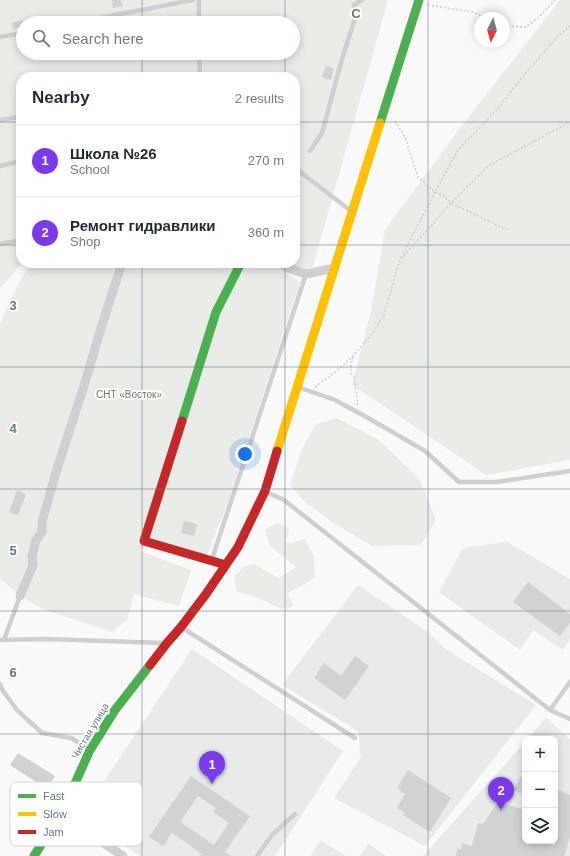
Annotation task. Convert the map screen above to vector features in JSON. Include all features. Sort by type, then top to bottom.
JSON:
[{"type":"main road","name":"Чистая улица","points":[[75,782],[90,750],[115,710],[206,594],[238,547],[265,491],[419,2]]},
{"type":"main road","points":[[226,565],[144,541],[216,312],[238,268]]},
{"type":"main road","name":"Чистая улица","points":[[34,856],[40,846]]},
{"type":"street","points":[[20,596],[33,565],[32,556],[36,540],[42,532],[42,522],[50,492],[120,268]]},
{"type":"street","points":[[287,268],[306,274],[335,268]]},
{"type":"street","points":[[108,846],[123,856]]},
{"type":"lane","points":[[110,16],[193,0]]},
{"type":"lane","points":[[199,0],[199,16]]},
{"type":"lane","points":[[310,151],[322,133],[355,18],[354,5],[362,0]]},
{"type":"lane","points":[[0,37],[16,34]]},
{"type":"lane","points":[[200,60],[200,72]]},
{"type":"lane","points":[[0,120],[16,118]]},
{"type":"lane","points":[[0,166],[16,162]]},
{"type":"lane","points":[[300,172],[353,212]]},
{"type":"lane","points":[[0,244],[16,241]]},
{"type":"lane","points":[[212,561],[306,274]]},
{"type":"lane","points":[[298,387],[335,400],[425,451],[459,482],[496,482],[570,471]]},
{"type":"lane","points":[[265,491],[284,500],[550,710],[570,719]]},
{"type":"lane","points":[[20,596],[2,640],[44,639],[167,643]]},
{"type":"lane","points":[[181,627],[355,738]]},
{"type":"lane","points":[[550,710],[570,682]]},
{"type":"lane","points":[[0,684],[3,691],[17,710],[42,733],[71,738],[90,750]]},
{"type":"lane","points":[[257,856],[272,835],[295,814]]},
{"type":"path","points":[[510,27],[526,28],[555,0]]},
{"type":"path","points":[[419,2],[474,12]]},
{"type":"path","points":[[311,391],[354,356],[384,315],[400,260],[458,150],[495,112],[557,37],[570,26]]},
{"type":"path","points":[[395,121],[405,137],[418,177],[435,192],[443,195],[451,203],[509,230]]},
{"type":"path","points":[[400,260],[451,203],[488,166],[570,122]]},
{"type":"path","points":[[354,356],[351,374],[355,378],[358,403],[355,411]]},
{"type":"shaded area","points":[[507,542],[570,579],[570,639],[563,650],[533,630],[520,650],[439,592],[463,548]]},
{"type":"shaded area","points":[[358,585],[428,632],[447,650],[536,705],[425,846],[334,798],[361,757],[358,731],[282,685]]},
{"type":"shaded area","points":[[192,649],[343,751],[275,856],[140,856],[125,846],[142,846],[142,782],[104,782]]},
{"type":"shaded area","points":[[546,718],[570,739],[570,856],[423,856],[522,745],[522,844],[558,844],[558,736],[530,736]]},
{"type":"shaded area","points":[[321,840],[345,856],[310,856]]},
{"type":"shaded area","points":[[369,844],[386,856],[360,856]]},
{"type":"green space","points":[[0,0],[388,0],[313,266],[301,272],[291,268],[300,268],[300,72],[16,72],[16,268],[18,268],[0,288]]},
{"type":"green space","points":[[560,0],[570,0],[570,460],[486,475],[352,385],[371,311],[385,230],[460,128]]},
{"type":"green space","name":"СНТ «Восток»","points":[[28,268],[278,268],[300,282],[227,505],[207,556],[154,539],[140,551],[191,570],[179,606],[134,594],[127,620],[112,632],[45,610],[20,596],[0,578],[0,323],[22,277]]},
{"type":"green space","points":[[337,418],[379,440],[420,480],[436,520],[421,545],[372,546],[332,522],[303,500],[290,485],[302,449],[316,424]]},
{"type":"green space","points":[[276,523],[289,528],[286,543],[292,543],[305,539],[314,557],[315,577],[302,586],[287,593],[293,606],[281,609],[270,603],[237,592],[234,577],[244,566],[254,564],[279,578],[296,567],[270,546],[265,530]]},
{"type":"building","points":[[112,0],[121,0],[123,6],[113,8]]},
{"type":"building","points":[[16,22],[16,28],[13,29],[12,23]]},
{"type":"building","points":[[326,65],[334,68],[331,80],[322,77]]},
{"type":"building","points":[[17,490],[26,494],[18,515],[9,512]]},
{"type":"building","points":[[184,521],[197,524],[194,536],[181,533]]},
{"type":"building","points":[[528,582],[570,614],[570,623],[560,636],[513,602]]},
{"type":"building","points":[[355,656],[369,666],[345,700],[314,678],[324,663],[341,676]]},
{"type":"building","points":[[18,753],[55,776],[51,782],[36,782],[10,765]]},
{"type":"building","points":[[408,770],[451,798],[430,832],[403,815],[405,813],[397,808],[405,794],[397,788]]},
{"type":"building","points":[[522,775],[522,794],[513,790]]},
{"type":"building","points":[[191,776],[250,816],[225,852],[231,856],[200,856],[202,854],[172,833],[163,846],[149,837]],"holes":[[[198,796],[216,808],[213,812],[229,823],[214,845],[180,822]]]},
{"type":"building","points":[[558,790],[570,795],[570,837],[564,856],[456,856],[457,849],[461,850],[462,843],[472,846],[478,823],[483,824],[498,802],[522,809],[522,844],[558,844]]},
{"type":"traffic: fast","points":[[380,123],[419,0]]},
{"type":"traffic: fast","points":[[182,421],[216,312],[238,268]]},
{"type":"traffic: fast","points":[[76,782],[90,750],[115,710],[150,665]]},
{"type":"traffic: fast","points":[[34,856],[40,846]]},
{"type":"traffic: slow","points":[[277,451],[380,123]]},
{"type":"traffic: jam","points":[[182,421],[144,541],[226,565]]},
{"type":"traffic: jam","points":[[150,665],[206,594],[238,547],[265,491],[277,451]]},
{"type":"place","name":"Школа №26","points":[[212,784]]},
{"type":"place","name":"Ремонт гидравлики","points":[[501,810]]}]
